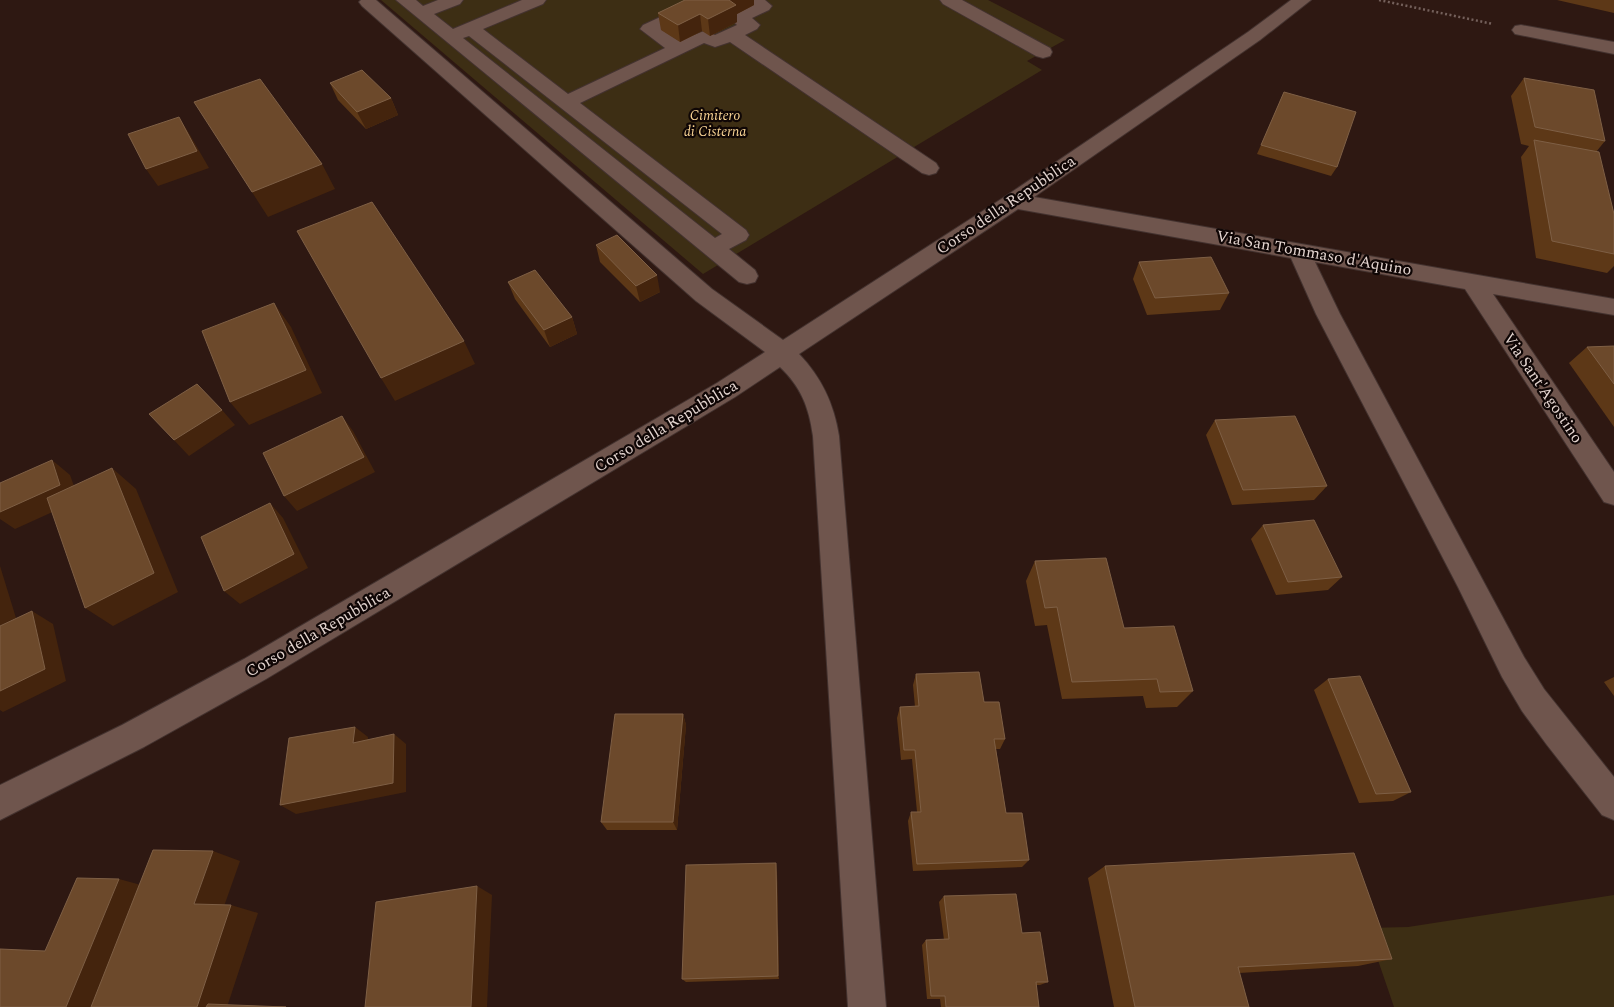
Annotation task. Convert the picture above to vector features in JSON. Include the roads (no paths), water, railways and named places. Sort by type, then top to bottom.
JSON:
[{"type":"street","points":[[405,0],[747,276]]},
{"type":"street","points":[[421,13],[454,0]]},
{"type":"street","points":[[451,37],[537,0]]},
{"type":"street","points":[[678,49],[649,29],[711,0]]},
{"type":"street","points":[[949,0],[1043,52]]},
{"type":"street","name":"Corso della Repubblica","points":[[0,802],[133,736],[286,651],[625,452],[782,354],[1014,201],[1254,36],[1302,0]]},
{"type":"street","points":[[368,2],[704,295],[764,338],[799,370],[817,397],[826,436],[868,1007]]},
{"type":"street","points":[[567,102],[704,36],[715,42],[751,25],[739,18],[764,2]]},
{"type":"street","points":[[470,28],[738,234],[712,249]]},
{"type":"street","points":[[1521,30],[1614,48]]},
{"type":"street","points":[[731,34],[929,168]]},
{"type":"street","name":"Via San Tommaso d'Aquino","points":[[1014,201],[1614,307]]},
{"type":"street","points":[[1299,251],[1328,314],[1517,674],[1558,734],[1614,803]]},
{"type":"street","name":"Via Sant'Agostino","points":[[1472,281],[1614,494]]},
{"type":"park label","name":"Cimitero di Cisterna","points":[[715,124]]}]
